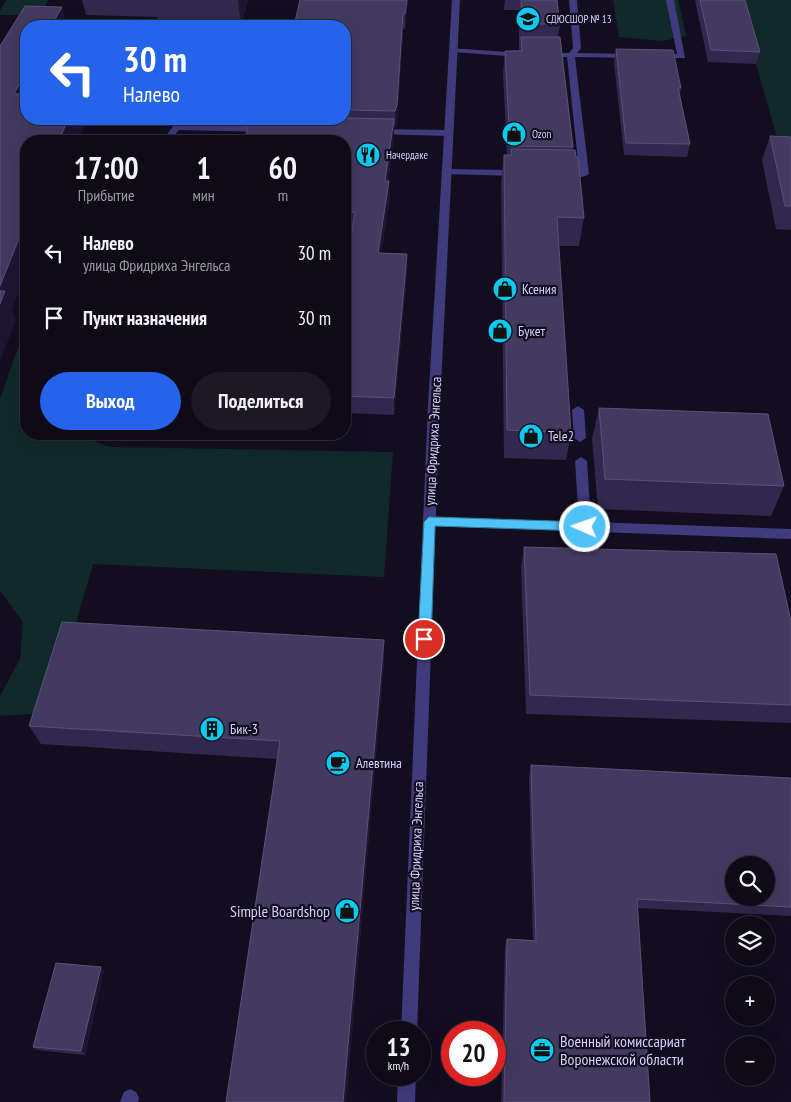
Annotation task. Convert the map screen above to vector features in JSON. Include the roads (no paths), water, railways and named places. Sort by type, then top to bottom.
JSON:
[{"type":"street","name":"улица Фридриха Энгельса","points":[[409,1021],[429,522],[456,0]]},
{"type":"street","points":[[556,174],[584,174],[571,56],[577,48],[573,0]]},
{"type":"street","points":[[653,56],[682,56],[670,0]]},
{"type":"street","points":[[453,50],[494,54],[643,56]]},
{"type":"street","points":[[171,135],[177,127],[270,129]]},
{"type":"street","points":[[368,131],[448,133]]},
{"type":"street","points":[[446,172],[528,174]]},
{"type":"street","points":[[578,410],[580,438]]},
{"type":"street","points":[[581,461],[585,527]]},
{"type":"street","points":[[429,522],[791,534]]},
{"type":"street","points":[[406,1102],[407,1086]]},
{"type":"place","name":"СДЮСШОР № 13","points":[[528,19]]},
{"type":"place","name":"Ozon","points":[[514,134]]},
{"type":"place","name":"Начердаке","points":[[368,155]]},
{"type":"place","name":"Ксения","points":[[505,289]]},
{"type":"place","name":"Букет","points":[[500,331]]},
{"type":"place","name":"Tele2","points":[[531,436]]},
{"type":"place","name":"Бик-3","points":[[212,729]]},
{"type":"place","name":"Алевтина","points":[[338,763]]},
{"type":"place","name":"Simple Boardshop","points":[[347,911]]},
{"type":"place","name":"Военный комиссариат Воронежской области","points":[[542,1050]]}]
